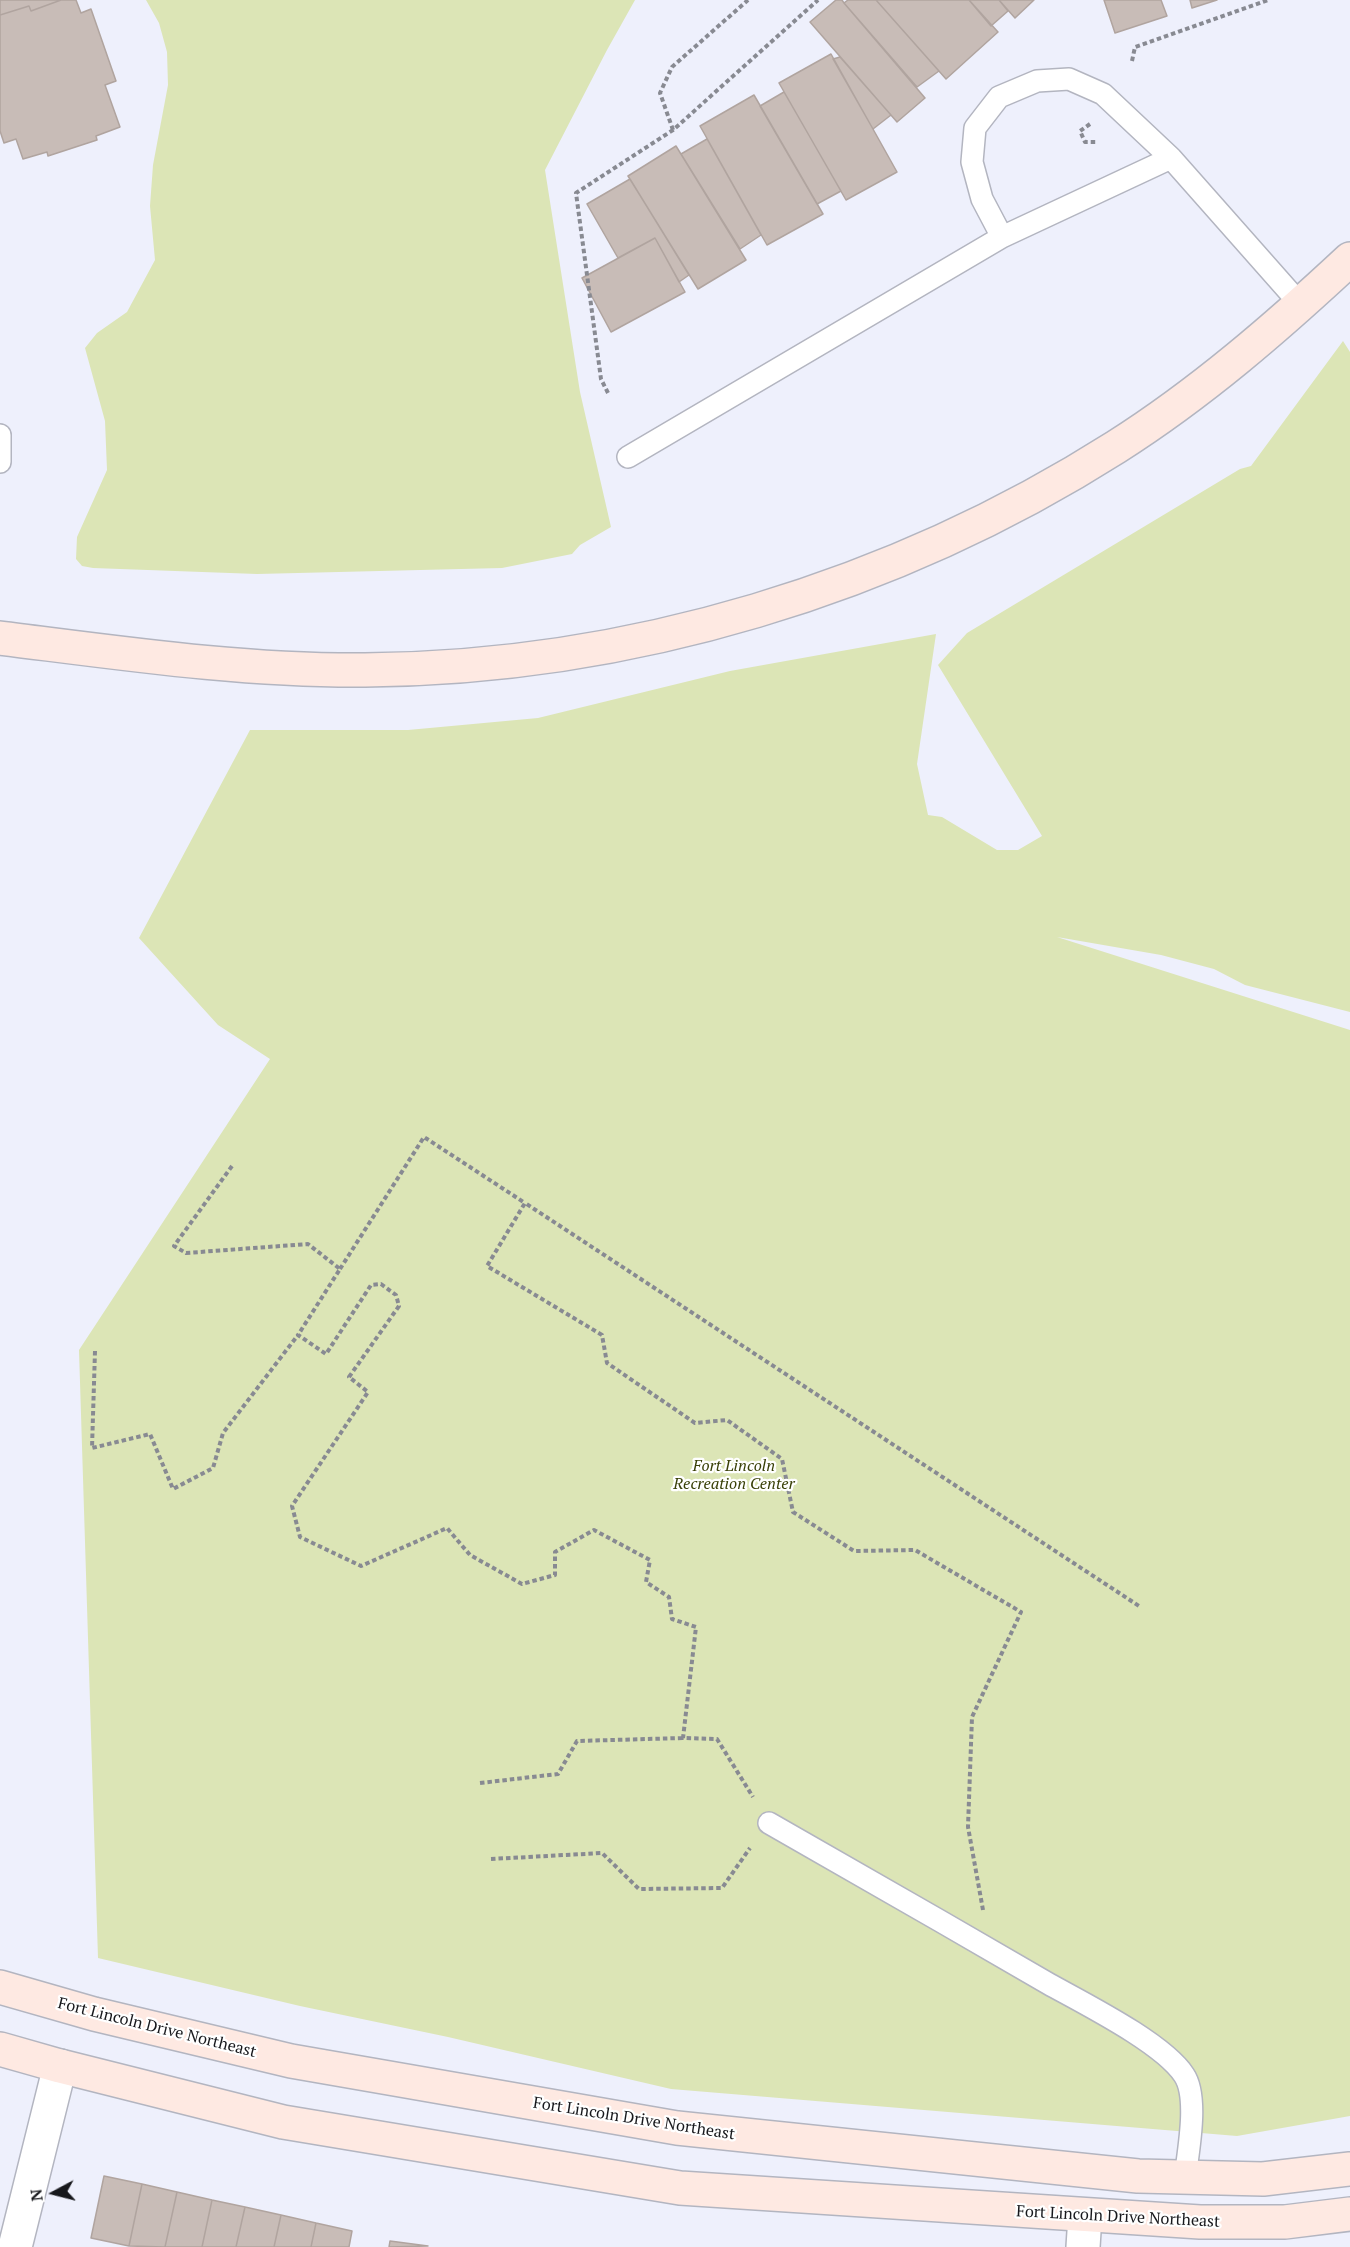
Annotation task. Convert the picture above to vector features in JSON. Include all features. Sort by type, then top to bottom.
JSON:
[{"type":"street","points":[[0,638],[234,665],[388,670],[539,656],[614,645],[723,619],[832,586],[917,553],[1040,492],[1118,445],[1230,365],[1301,305],[1350,259]]},
{"type":"street","name":"Fort Lincoln Drive Northeast","points":[[0,1987],[94,2014],[291,2061],[677,2128],[1138,2176],[1263,2180],[1350,2169]]},
{"type":"street","name":"Fort Lincoln Drive Northeast","points":[[0,2049],[283,2122],[680,2188],[1084,2231],[1285,2222],[1350,2214]]},
{"type":"street","points":[[15,2247],[60,2066]]},
{"type":"lane","points":[[1002,237],[982,199],[972,162],[975,128],[999,97],[1037,81],[1069,79],[1103,94],[1171,158],[1301,305]]},
{"type":"lane","points":[[628,457],[1002,237],[1171,158]]},
{"type":"lane","points":[[0,435],[0,462]]},
{"type":"lane","points":[[769,1823],[1153,2045],[1173,2062],[1186,2076],[1190,2092],[1191,2109],[1185,2178]]},
{"type":"path","points":[[673,130],[660,93],[672,67],[748,0]]},
{"type":"path","points":[[608,393],[601,379],[576,193],[673,130],[818,0]]},
{"type":"path","points":[[1132,61],[1135,47],[1268,0]]},
{"type":"path","points":[[1090,124],[1080,131],[1085,142],[1097,142]]},
{"type":"path","points":[[95,1351],[92,1448],[150,1434],[173,1490],[213,1468],[223,1433],[298,1335],[424,1137],[1139,1606]]},
{"type":"path","points":[[232,1166],[174,1246],[186,1253],[308,1244],[340,1269]]},
{"type":"path","points":[[525,1203],[487,1266],[602,1335],[607,1363],[695,1423],[727,1420],[782,1459],[793,1512],[854,1551],[915,1550],[1021,1612],[972,1717],[968,1827],[990,1949]]},
{"type":"path","points":[[298,1335],[326,1354],[371,1285],[381,1284],[396,1295],[399,1306],[349,1377],[368,1392],[292,1506],[300,1537],[361,1566],[447,1528],[470,1555],[522,1584],[555,1575],[555,1552],[594,1530],[650,1560],[646,1582],[669,1597],[672,1619],[696,1627],[684,1738]]},
{"type":"path","points":[[480,1783],[558,1774],[577,1741],[717,1739],[769,1823],[722,1888],[639,1889],[602,1853],[491,1859]]},
{"type":"green space","points":[[146,0],[635,0],[545,170],[580,392],[611,527],[580,545],[572,554],[502,568],[257,574],[82,566],[76,559],[77,537],[107,470],[105,421],[85,348],[97,333],[127,312],[155,260],[150,206],[153,165],[168,85],[167,52],[159,23]]},
{"type":"green space","name":"Fort Lincoln Recreation Center","points":[[1343,341],[1350,352],[1350,1012],[1245,985],[1214,969],[1161,955],[1057,937],[1350,1030],[1350,2116],[1237,2136],[671,2089],[98,1958],[79,1350],[270,1059],[218,1025],[139,938],[250,730],[408,730],[538,718],[730,671],[936,634],[917,764],[928,815],[942,817],[997,850],[1018,850],[1042,836],[938,665],[967,633],[1240,469],[1251,466]]},
{"type":"building","points":[[0,0],[61,0],[31,11],[29,6],[0,15]]},
{"type":"building","points":[[61,0],[76,0],[81,13],[91,9],[116,81],[105,85],[120,127],[96,136],[97,140],[48,156],[47,152],[23,159],[16,139],[4,143],[0,131],[0,15],[29,6],[31,11]]},
{"type":"building","points":[[836,0],[842,0],[925,98],[897,122],[810,22]]},
{"type":"building","points":[[848,0],[876,0],[939,71],[917,87],[844,3]]},
{"type":"building","points":[[876,0],[969,0],[998,32],[946,79]]},
{"type":"building","points":[[969,0],[999,0],[1008,11],[991,26]]},
{"type":"building","points":[[999,0],[1034,0],[1015,18]]},
{"type":"building","points":[[1104,0],[1161,0],[1167,16],[1115,33]]},
{"type":"building","points":[[1190,0],[1217,0],[1192,8]]},
{"type":"building","points":[[831,54],[897,172],[846,200],[779,83]]},
{"type":"building","points":[[840,57],[891,115],[873,129],[833,59]]},
{"type":"building","points":[[784,92],[841,191],[817,204],[760,106]]},
{"type":"building","points":[[754,95],[823,214],[767,245],[700,126]]},
{"type":"building","points":[[707,139],[761,235],[740,249],[681,154]]},
{"type":"building","points":[[676,146],[746,260],[698,289],[628,176]]},
{"type":"building","points":[[630,179],[689,275],[679,282],[655,238],[618,258],[587,204]]},
{"type":"building","points":[[655,238],[685,292],[611,332],[582,278]]},
{"type":"building","points":[[104,2176],[142,2184],[129,2246],[91,2238]]},
{"type":"building","points":[[142,2184],[177,2192],[165,2247],[129,2246]]},
{"type":"building","points":[[177,2192],[212,2200],[202,2247],[165,2247]]},
{"type":"building","points":[[212,2200],[245,2207],[236,2247],[202,2247]]},
{"type":"building","points":[[245,2207],[281,2215],[274,2247],[236,2247]]},
{"type":"building","points":[[281,2215],[316,2223],[311,2247],[274,2247]]},
{"type":"building","points":[[316,2223],[352,2231],[349,2247],[311,2247]]},
{"type":"building","points":[[390,2241],[428,2246],[389,2247]]}]
